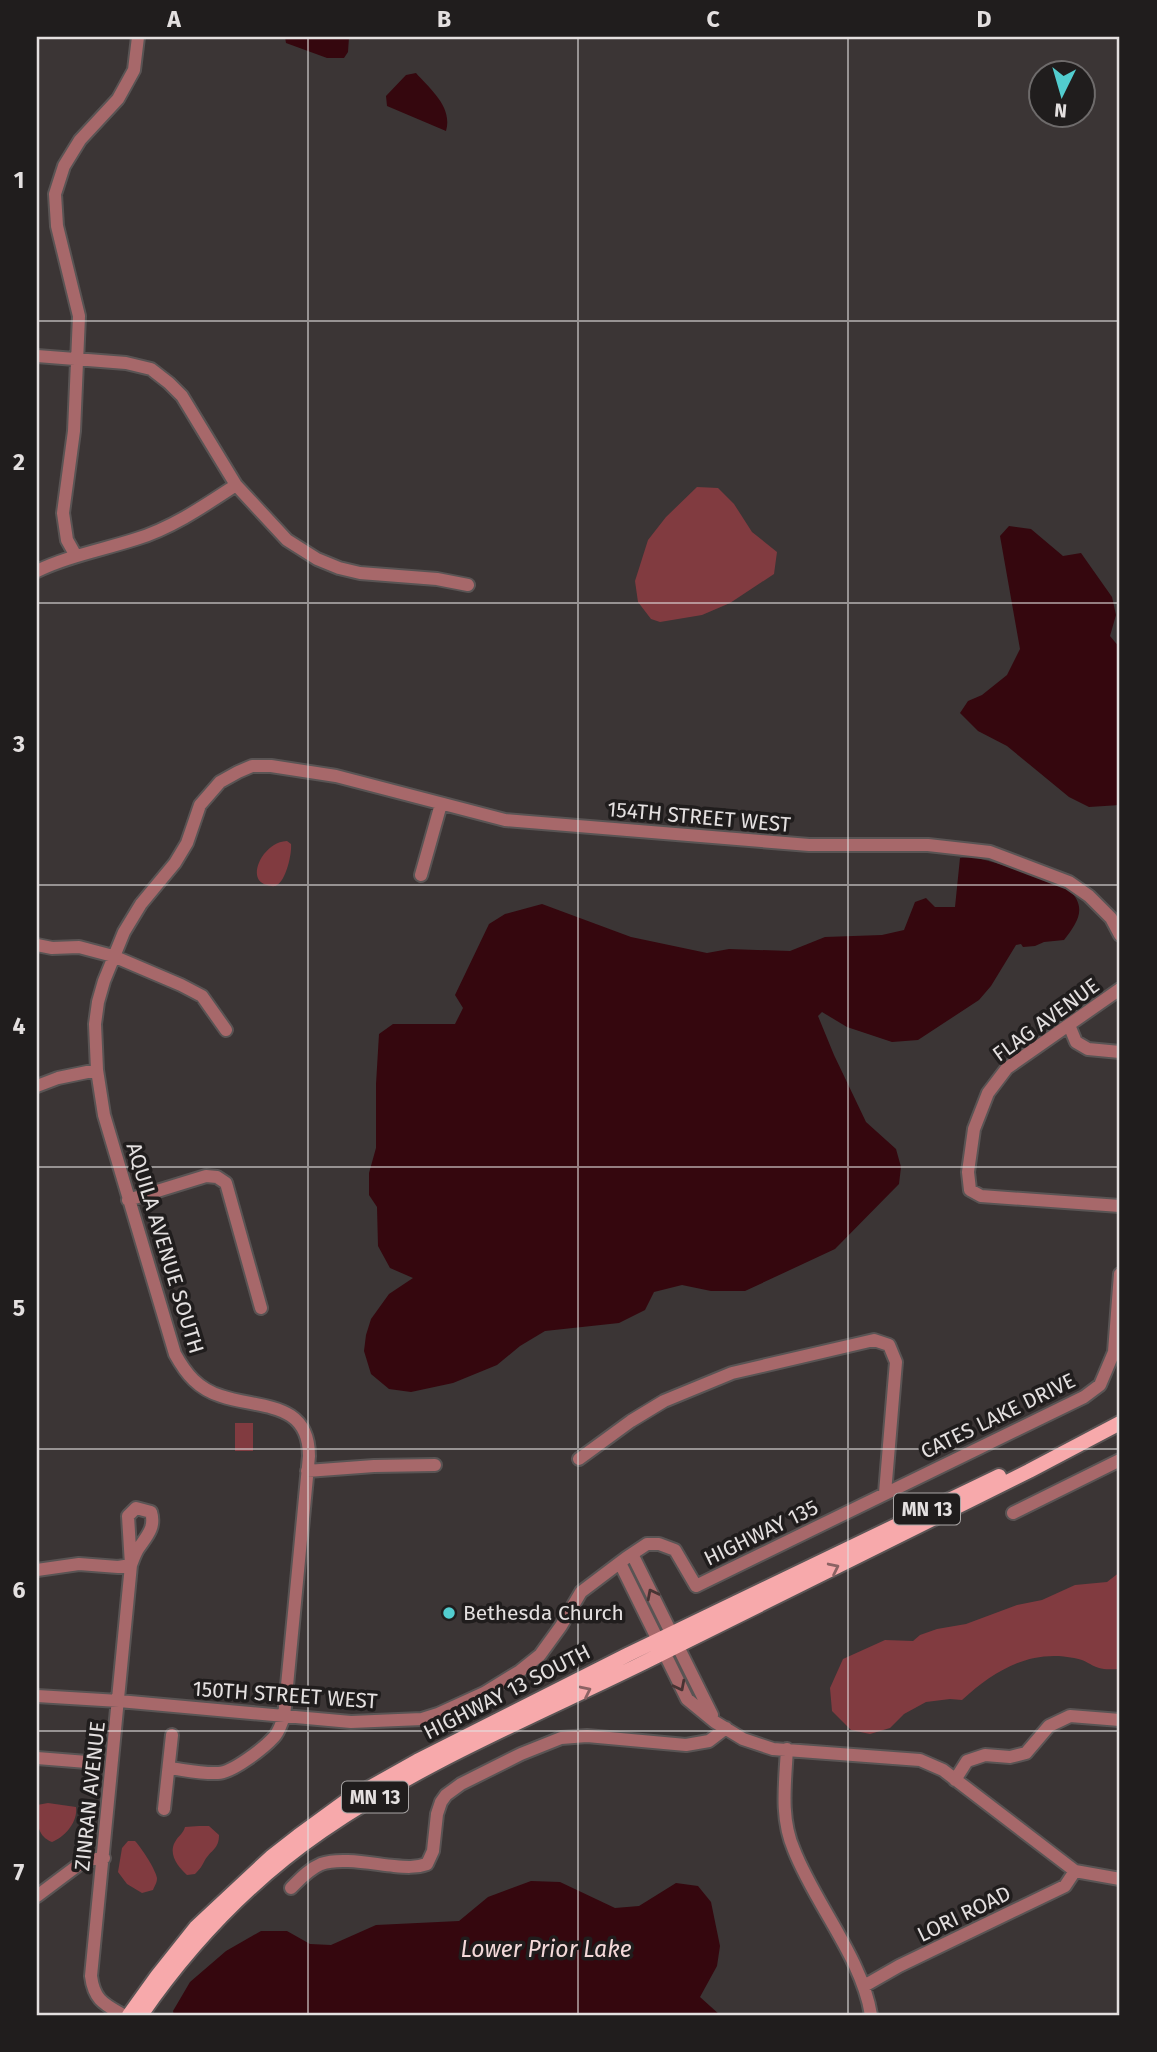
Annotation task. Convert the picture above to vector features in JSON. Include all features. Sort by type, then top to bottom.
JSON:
[{"type":"main road","name":"HIGHWAY 13 SOUTH","points":[[141,2015],[201,1938],[271,1871],[321,1832],[375,1797],[930,1508],[1120,1423]]},
{"type":"main road","name":"HIGHWAY 13 SOUTH","points":[[129,2015],[197,1927],[271,1857],[346,1801],[416,1761],[660,1647]]},
{"type":"street","points":[[76,556],[67,540],[64,513],[74,431],[79,316],[56,219],[56,187],[64,166],[80,139],[118,99],[134,69],[138,37]]},
{"type":"street","points":[[37,356],[127,363],[151,369],[182,396],[236,485],[287,540],[317,559],[360,573],[437,579],[468,585]]},
{"type":"street","points":[[37,571],[163,529],[236,485]]},
{"type":"street","name":"154TH STREET WEST","points":[[252,766],[271,766],[336,776],[505,820],[809,845],[928,845],[990,852],[1069,882],[1089,896],[1111,918],[1120,935]]},
{"type":"street","name":"AQUILA AVENUE SOUTH","points":[[252,766],[220,782],[200,804],[187,843],[175,863],[141,904],[124,932],[98,1002],[94,1047],[104,1115],[174,1354],[187,1375],[206,1389],[222,1396],[277,1408],[292,1416],[301,1426],[309,1443],[284,1717]]},
{"type":"street","points":[[421,875],[441,804]]},
{"type":"street","points":[[37,946],[79,947],[113,956],[202,996],[226,1030]]},
{"type":"street","name":"FLAG AVENUE","points":[[1120,989],[1007,1068],[988,1093],[974,1129],[968,1172],[970,1190],[981,1196],[1120,1206]]},
{"type":"street","points":[[1069,1025],[1076,1042],[1088,1049],[1120,1052]]},
{"type":"street","points":[[37,1086],[58,1078],[97,1070]]},
{"type":"street","points":[[128,1200],[206,1176],[217,1177],[226,1183],[261,1308]]},
{"type":"street","name":"CATES LAKE DRIVE","points":[[885,1493],[1084,1398],[1100,1385],[1114,1352],[1120,1274]]},
{"type":"street","points":[[579,1459],[664,1401],[732,1373],[873,1340],[889,1346],[896,1362],[885,1493]]},
{"type":"street","points":[[1013,1513],[1120,1460]]},
{"type":"street","points":[[307,1471],[374,1465],[435,1465]]},
{"type":"street","name":"HIGHWAY 135","points":[[520,1671],[540,1656],[582,1592],[647,1544],[659,1544],[675,1550],[696,1586],[885,1493]]},
{"type":"street","points":[[632,1554],[674,1640],[721,1725]]},
{"type":"street","points":[[620,1563],[687,1699],[743,1739],[773,1749],[920,1760],[943,1770],[1075,1871],[1120,1879]]},
{"type":"street","name":"ZINRAN AVENUE","points":[[37,1570],[79,1564],[118,1567],[131,1565],[92,1960],[92,1989],[98,1999],[123,2015]]},
{"type":"street","name":"150TH STREET WEST","points":[[37,1696],[351,1722],[422,1719],[485,1693],[520,1671]]},
{"type":"street","points":[[955,1780],[967,1761],[985,1755],[1010,1757],[1026,1753],[1049,1726],[1070,1716],[1120,1720]]},
{"type":"street","points":[[169,1768],[219,1773],[228,1771],[273,1738],[284,1717]]},
{"type":"street","points":[[291,1888],[309,1871],[322,1864],[335,1862],[405,1867],[427,1864],[433,1851],[437,1814],[446,1794],[496,1766],[561,1738],[587,1736],[686,1745],[709,1741],[721,1725]]},
{"type":"street","points":[[164,1809],[172,1735]]},
{"type":"street","points":[[787,1749],[784,1809],[794,1851],[864,1986],[871,2015]]},
{"type":"street","points":[[37,1758],[88,1762]]},
{"type":"street","points":[[37,1896],[85,1860],[104,1858]]},
{"type":"street","name":"LORI ROAD","points":[[864,1986],[899,1966],[1065,1886],[1075,1871]]},
{"type":"shaded area","points":[[697,487],[718,488],[734,504],[752,532],[777,552],[774,574],[730,603],[702,615],[660,622],[651,619],[638,602],[635,581],[648,540],[666,517]]},
{"type":"shaded area","points":[[287,841],[291,844],[290,854],[283,878],[275,886],[262,883],[257,876],[261,858],[274,845]]},
{"type":"shaded area","points":[[235,1423],[253,1423],[253,1451],[235,1451]]},
{"type":"shaded area","points":[[1120,1572],[1120,1669],[1101,1669],[1085,1661],[1058,1656],[1027,1660],[987,1680],[962,1700],[926,1702],[904,1714],[890,1728],[870,1734],[851,1730],[832,1711],[830,1688],[843,1659],[885,1640],[913,1641],[920,1635],[937,1629],[966,1624],[1017,1605],[1042,1600],[1075,1585],[1107,1582]]},
{"type":"shaded area","points":[[48,1803],[76,1807],[70,1828],[62,1837],[52,1842],[40,1832],[38,1822],[37,1805]]},
{"type":"shaded area","points":[[209,1826],[219,1835],[219,1840],[198,1871],[187,1875],[175,1860],[173,1847],[176,1840],[185,1827]]},
{"type":"shaded area","points":[[128,1841],[135,1841],[154,1870],[157,1878],[153,1890],[142,1893],[127,1884],[118,1872],[122,1848]]},
{"type":"water","points":[[285,37],[349,37],[348,52],[344,58],[327,58],[286,43]]},
{"type":"water","points":[[416,73],[443,106],[446,131],[387,106],[386,96],[406,75]]},
{"type":"water","points":[[1009,526],[1031,529],[1063,556],[1081,553],[1112,597],[1116,615],[1110,636],[1120,648],[1120,805],[1089,807],[1069,797],[1007,746],[978,731],[960,713],[968,701],[982,695],[1007,675],[1020,649],[1000,536]]},
{"type":"water","points":[[974,857],[1068,889],[1078,902],[1077,921],[1064,940],[1035,946],[1016,945],[991,986],[979,1000],[918,1040],[892,1042],[847,1027],[822,1012],[818,1016],[866,1122],[896,1149],[901,1167],[899,1184],[835,1249],[745,1291],[711,1291],[682,1285],[654,1292],[645,1310],[619,1323],[545,1331],[520,1346],[497,1365],[453,1383],[411,1392],[389,1389],[371,1374],[364,1351],[371,1319],[389,1294],[413,1278],[390,1268],[378,1246],[377,1207],[369,1195],[369,1173],[376,1148],[379,1034],[393,1024],[455,1024],[463,1008],[455,995],[489,924],[505,914],[542,904],[631,937],[707,953],[729,949],[790,951],[825,937],[882,935],[904,930],[915,902],[926,898],[935,907],[955,907],[960,858]]},
{"type":"water","name":"Lower Prior Lake","points":[[531,1881],[560,1882],[615,1908],[639,1906],[676,1883],[698,1886],[711,1902],[720,1946],[717,1966],[700,1997],[720,2015],[174,2015],[173,2011],[190,1982],[226,1951],[261,1931],[287,1931],[310,1944],[331,1945],[376,1925],[459,1921],[488,1897]]},
{"type":"place","name":"Bethesda Church","points":[[449,1613]]}]
